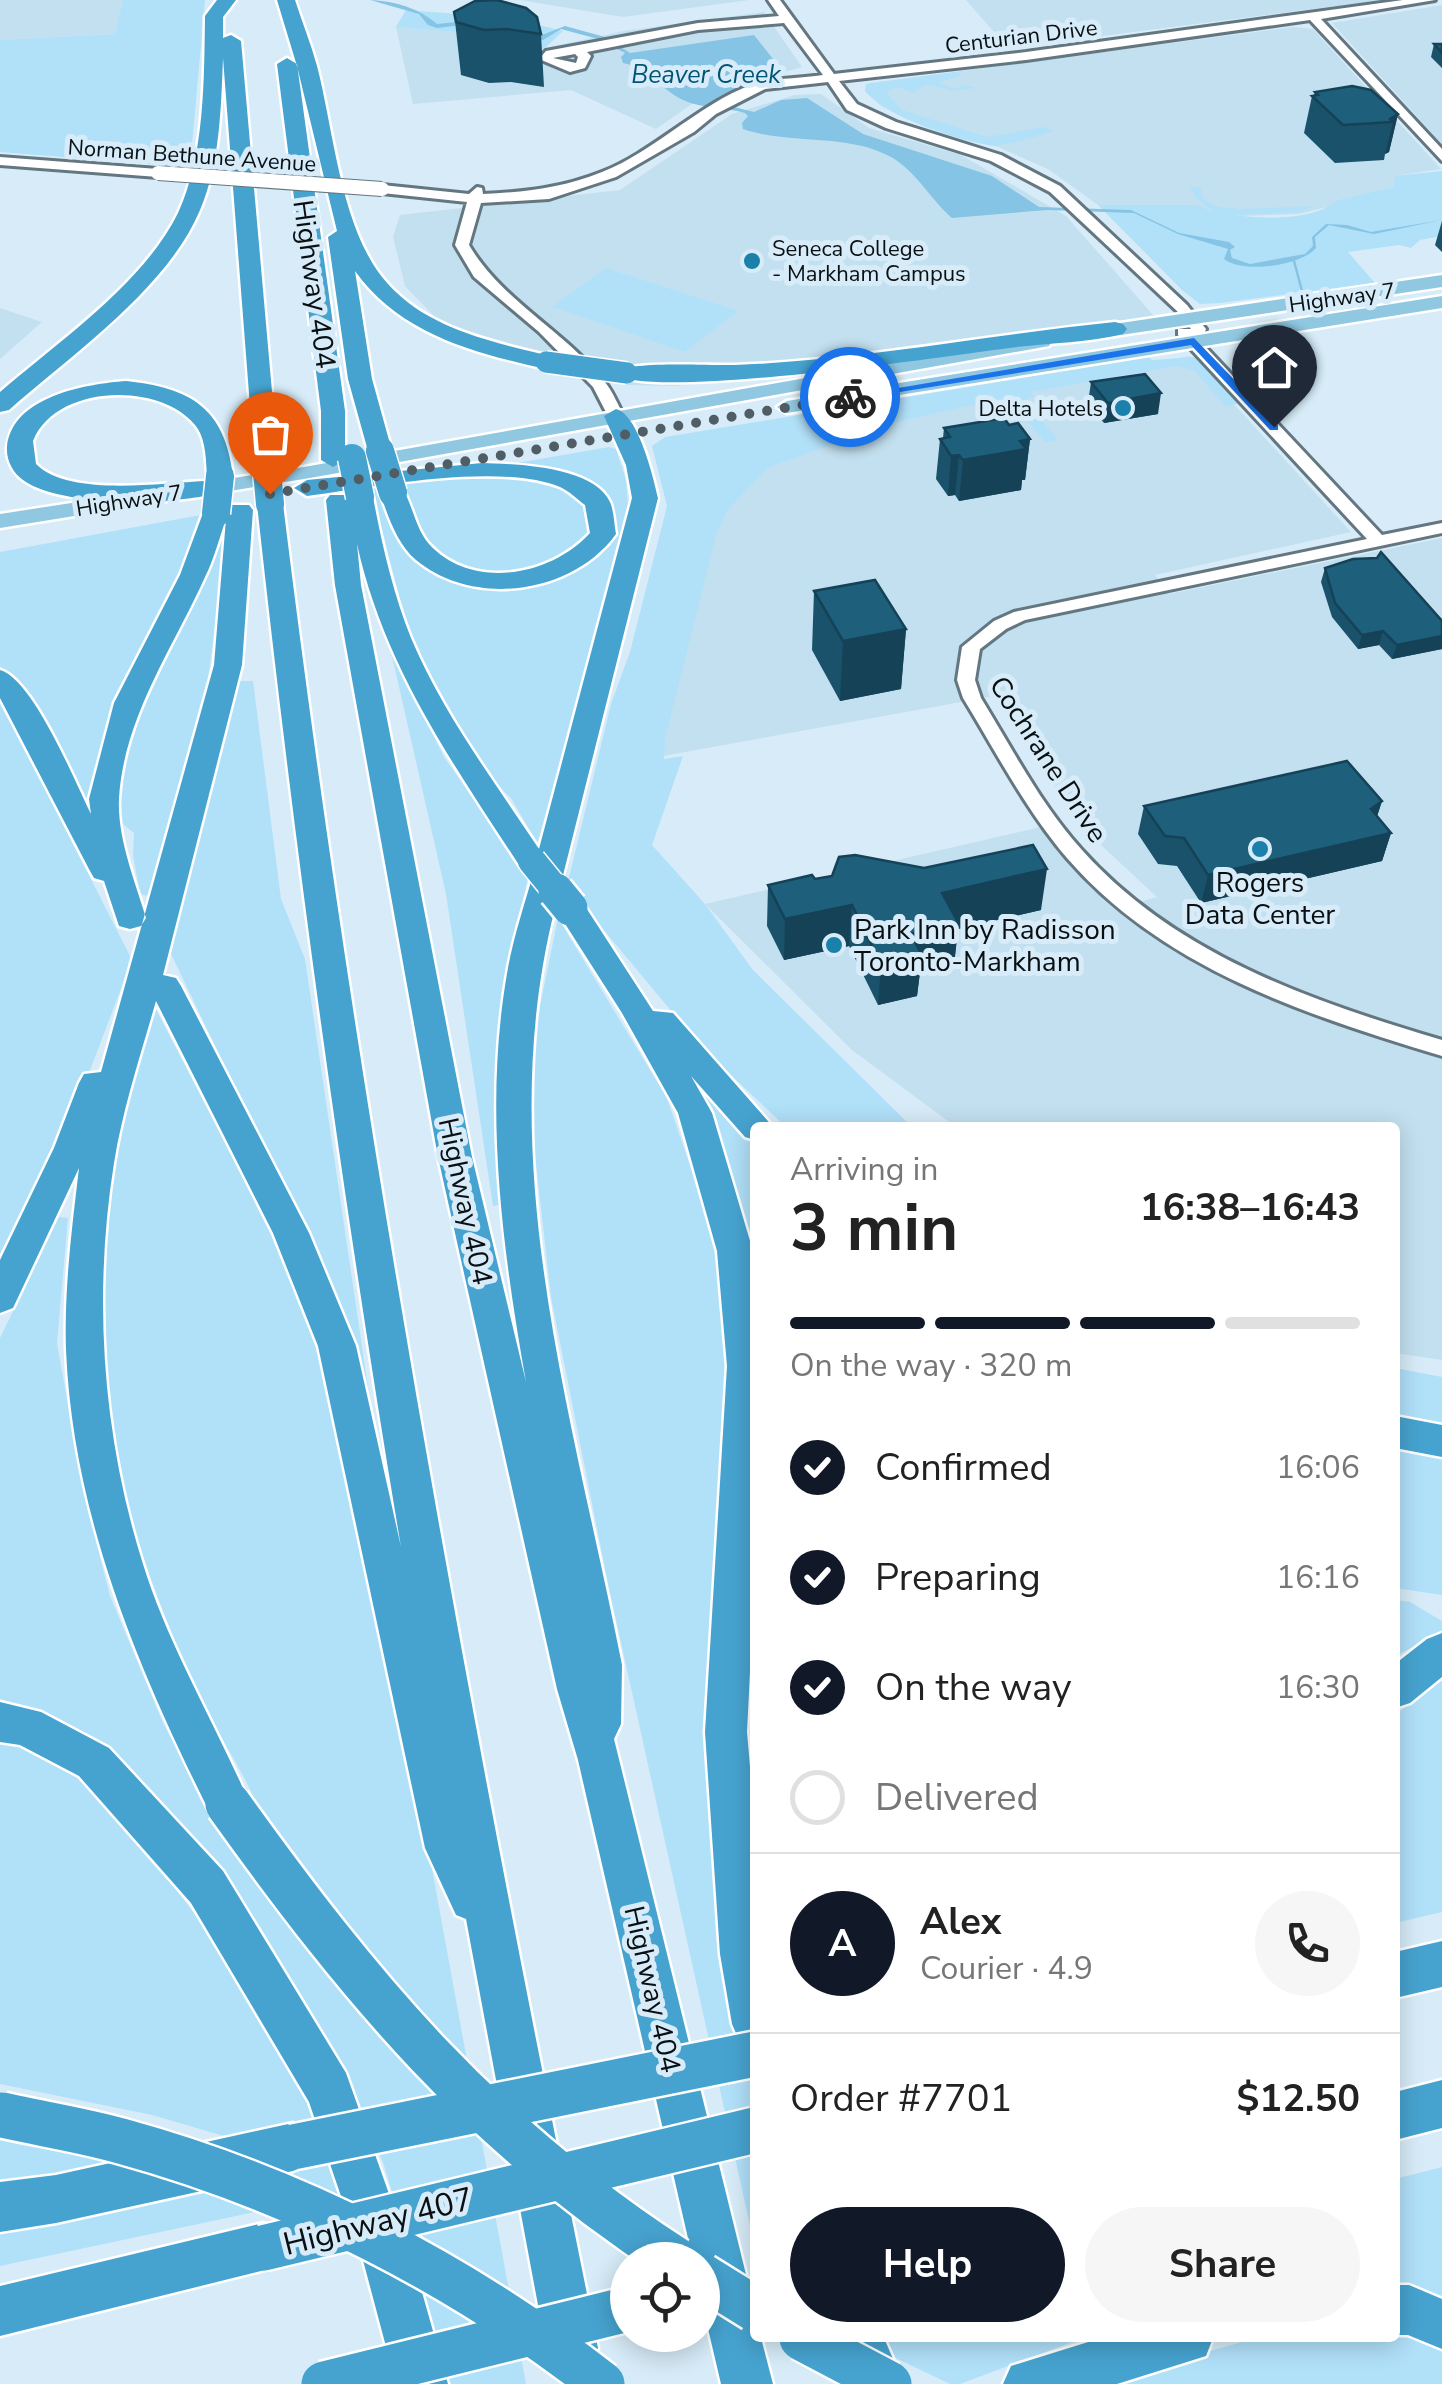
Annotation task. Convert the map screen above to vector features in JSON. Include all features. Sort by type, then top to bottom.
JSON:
[{"type":"highway","points":[[227,0],[256,356],[242,426],[228,665],[96,1162],[85,1268],[86,1350],[95,1447],[122,1562],[187,1722],[228,1804],[295,1897],[404,2030],[492,2119],[648,2242]]},
{"type":"highway","points":[[0,405],[123,294],[178,233],[200,180],[214,16],[227,0]]},
{"type":"highway","points":[[283,0],[306,62],[328,159],[360,379],[380,452],[392,493],[408,530],[426,556],[450,570],[484,578],[529,578],[552,572],[579,560],[603,534],[603,510],[593,494],[570,480],[543,472],[448,473],[307,488]]},
{"type":"highway","name":"Highway 404","points":[[283,0],[299,177],[349,498],[348,585],[456,1157],[578,1689],[599,1760],[746,2384]]},
{"type":"highway","points":[[328,159],[360,258],[379,289],[426,322],[478,344],[546,362],[670,375],[750,371],[1115,329]]},
{"type":"highway","points":[[237,491],[63,487],[38,480],[24,468],[18,454],[20,438],[39,415],[84,394],[136,390],[166,394],[185,404],[206,423],[237,491],[320,912],[394,1401],[492,1940],[580,2384]]},
{"type":"highway","points":[[599,1760],[601,1665],[523,1244],[510,1098],[514,1024],[524,966],[640,529],[642,480],[620,425]]},
{"type":"highway","points":[[0,679],[20,704],[128,914],[110,848],[104,800],[117,739],[128,704],[237,491]]},
{"type":"highway","points":[[349,498],[405,655],[442,724],[532,861],[677,1040],[752,1122]]},
{"type":"highway","points":[[0,1298],[71,1148],[167,890]]},
{"type":"highway","points":[[570,908],[695,1113],[735,1251],[746,1366],[726,1732],[743,1954],[750,1995]]},
{"type":"highway","points":[[165,986],[291,1232],[337,1346],[448,1848],[492,1940]]},
{"type":"highway","points":[[1400,1433],[1442,1441]]},
{"type":"highway","points":[[1400,1685],[1442,1652]]},
{"type":"highway","points":[[0,1722],[26,1726],[94,1762],[208,1887],[329,2090],[389,2264],[422,2384]]},
{"type":"highway","points":[[1400,1975],[1442,1964]]},
{"type":"highway","points":[[0,2207],[750,2055]]},
{"type":"highway","points":[[1400,2115],[1442,2104]]},
{"type":"highway","points":[[1,2115],[122,2142],[282,2198],[456,2283],[602,2384]]},
{"type":"highway","name":"Highway 407","points":[[0,2311],[750,2131]]},
{"type":"highway","points":[[720,2286],[750,2278]]},
{"type":"highway","points":[[720,2287],[750,2305]]},
{"type":"highway","points":[[1400,2310],[1442,2324]]},
{"type":"highway","points":[[324,2384],[610,2313]]},
{"type":"highway","points":[[810,2342],[889,2384]]},
{"type":"highway","points":[[860,2342],[878,2384]]},
{"type":"highway","points":[[1029,2384],[1174,2342]]},
{"type":"main road","name":"Highway 7","points":[[0,541],[307,488],[1115,329],[1442,281]]},
{"type":"main road","name":"Highway 7","points":[[0,521],[237,491],[579,422],[620,425],[1442,302]]},
{"type":"street","points":[[774,0],[808,43],[808,50],[864,103],[864,111],[890,125],[996,158],[1056,189],[1150,282],[1167,291],[1194,342],[1378,541]]},
{"type":"street","name":"Centurian Drive","points":[[837,79],[1429,0]]},
{"type":"street","points":[[1314,18],[1442,157]]},
{"type":"street","points":[[583,54],[790,20]]},
{"type":"street","name":"Norman Bethune Avenue","points":[[0,161],[476,195],[548,195],[611,174],[745,94],[837,79]]},
{"type":"street","points":[[476,195],[462,245],[479,274],[544,329],[600,385],[620,425]]},
{"type":"street","points":[[579,422],[588,416],[600,385]]},
{"type":"street","name":"Cochrane Drive","points":[[1442,528],[1020,616],[1000,625],[971,647],[966,680],[972,698],[1057,832],[1118,896],[1181,944],[1252,980],[1442,1048]]},
{"type":"shaded area","points":[[0,0],[123,0],[116,34],[0,40]]},
{"type":"shaded area","points":[[123,0],[205,0],[190,167],[0,152],[0,40],[115,34]]},
{"type":"shaded area","points":[[520,0],[749,0],[623,17]]},
{"type":"shaded area","points":[[966,0],[1383,0],[1008,48]]},
{"type":"shaded area","points":[[1442,5],[1442,144],[1332,23]]},
{"type":"shaded area","points":[[406,10],[510,18],[563,31],[545,48],[520,47],[466,33],[396,27]]},
{"type":"shaded area","points":[[764,12],[802,67],[705,95],[656,129],[571,90],[413,104],[396,27],[466,33],[545,48],[624,31]]},
{"type":"shaded area","points":[[1293,27],[1313,29],[1441,169],[1395,176],[1395,187],[1337,200],[1331,206],[1299,214],[1241,216],[1209,212],[1197,205],[1098,205],[1048,169],[998,147],[906,119],[881,106],[865,91],[870,83]]},
{"type":"shaded area","points":[[956,72],[962,76],[938,82],[954,89],[966,85],[976,88],[952,91],[927,84],[913,93],[898,87],[886,92],[902,110],[987,137],[1045,127],[1053,131],[998,146],[979,143],[906,119],[865,91],[866,84]]},
{"type":"shaded area","name":"Seneca College - Markham Campus","points":[[821,94],[869,128],[961,155],[1066,216],[1154,316],[791,376],[676,386],[629,385],[515,364],[454,337],[405,286],[393,237],[400,215],[620,190],[732,114],[795,95]]},
{"type":"shaded area","points":[[1442,171],[1442,236],[1420,240],[1411,248],[1399,245],[1348,252],[1375,283],[1220,303],[1200,304],[1182,290],[1098,205],[1198,205],[1215,213],[1196,198],[1190,187],[1200,187],[1204,200],[1220,207],[1316,206],[1297,212],[1236,215],[1288,217],[1316,212],[1337,200],[1394,187],[1395,176]]},
{"type":"shaded area","points":[[606,268],[738,311],[685,352],[552,307]]},
{"type":"shaded area","points":[[0,308],[42,322],[0,359]]},
{"type":"shaded area","points":[[1190,356],[1351,532],[1155,575],[1169,594],[1442,538],[1442,1360],[1400,1354],[1400,1122],[949,1122],[852,1050],[705,904],[1041,827],[1121,907],[1157,897],[1075,821],[1000,695],[663,756],[676,646],[733,481],[847,430],[1005,387]]},
{"type":"shaded area","points":[[1149,357],[1197,357],[1240,403],[1226,407],[1194,370],[1175,366],[1031,392],[1034,397],[1024,400],[1058,440],[1045,442],[1007,397],[888,424],[767,468],[727,511],[717,532],[665,739],[664,759],[683,756],[652,845],[705,904],[753,970],[907,1122],[781,1122],[703,1049],[567,886],[611,704],[630,652],[667,506],[652,446],[665,437]]},
{"type":"shaded area","points":[[616,449],[626,480],[628,506],[616,573],[556,790],[537,843],[511,798],[489,778],[428,678],[409,634],[370,484],[383,482],[394,514],[468,581],[582,564],[609,505],[516,467],[517,463]]},
{"type":"shaded area","points":[[439,476],[540,476],[580,492],[597,516],[590,539],[575,555],[540,569],[499,574],[461,568],[438,554],[424,536],[400,482]]},
{"type":"shaded area","points":[[206,514],[106,728],[96,765],[96,806],[81,810],[33,716],[0,666],[0,552]]},
{"type":"shaded area","points":[[216,536],[225,536],[225,549],[207,687],[148,896],[140,894],[133,855],[134,833],[114,817],[132,712]]},
{"type":"shaded area","points":[[390,647],[444,757],[528,876],[503,1008],[496,1092],[504,1204],[493,1206],[446,894]]},
{"type":"shaded area","points":[[234,681],[253,681],[281,899],[305,959],[370,1401],[358,1403],[302,1228],[164,939]]},
{"type":"shaded area","points":[[0,700],[132,960],[79,1099],[0,1273]]},
{"type":"shaded area","points":[[558,918],[667,1098],[723,1262],[735,1378],[720,1897],[750,2080],[750,2225],[608,1584],[551,1297],[531,1119],[537,1021]]},
{"type":"shaded area","points":[[150,998],[307,1310],[335,1406],[410,1748],[526,2384],[450,2384],[383,2162],[329,2049],[254,1919],[168,1811],[99,1744],[0,1705],[0,1338],[59,1217],[68,1218],[57,1343],[84,1495],[110,1596],[163,1723],[212,1814],[254,1798],[199,1696],[163,1612],[128,1505],[113,1432],[104,1289],[109,1218],[132,1073]]},
{"type":"shaded area","points":[[708,1092],[750,1133],[750,1250],[721,1139],[698,1096]]},
{"type":"shaded area","points":[[1400,1369],[1442,1377],[1442,1424],[1400,1415]]},
{"type":"shaded area","points":[[1400,1447],[1442,1455],[1442,1595],[1400,1589]]},
{"type":"shaded area","points":[[1400,1601],[1410,1602],[1442,1621],[1442,1632],[1400,1653]]},
{"type":"shaded area","points":[[1442,1680],[1442,1912],[1400,1922],[1400,1711]]},
{"type":"shaded area","points":[[0,1740],[62,1762],[112,1805],[228,1958],[319,2119],[224,2136],[152,2115],[0,2084]]},
{"type":"shaded area","points":[[0,2138],[128,2165],[0,2189]]},
{"type":"shaded area","points":[[334,2158],[344,2193],[0,2266],[0,2225]]},
{"type":"shaded area","points":[[1442,2167],[1442,2296],[1400,2288],[1400,2178]]},
{"type":"shaded area","points":[[1400,2333],[1442,2346],[1442,2384],[1094,2384],[1242,2342],[1400,2342]]},
{"type":"shaded area","points":[[876,2342],[1072,2342],[960,2384],[950,2384],[879,2350]]},
{"type":"water","name":"Beaver Creek","points":[[370,0],[407,7],[437,24],[476,20],[537,37],[565,26],[605,37],[630,53],[754,35],[785,74],[738,90],[730,106],[754,112],[781,100],[807,98],[863,134],[992,176],[1039,207],[1131,210],[1179,233],[1229,242],[1235,247],[1230,250],[1232,258],[1250,264],[1305,254],[1313,246],[1312,237],[1326,224],[1371,232],[1442,220],[1374,234],[1329,225],[1315,237],[1316,248],[1308,254],[1258,267],[1233,264],[1224,259],[1228,249],[1178,234],[1134,213],[1047,210],[952,218],[891,157],[856,145],[743,129],[742,123],[748,116],[745,113],[683,100],[639,69],[623,63],[621,57],[625,53],[598,39],[561,29],[543,40],[511,38],[470,24],[437,28],[428,25],[419,14]]},
{"type":"building","points":[[497,0],[526,8],[537,17],[541,34],[484,30],[456,22],[454,12],[475,1]]},
{"type":"building","points":[[1352,86],[1371,90],[1398,114],[1390,119],[1393,122],[1343,125],[1312,96],[1318,95],[1315,92]]},
{"type":"building","points":[[1145,374],[1161,393],[1108,403],[1091,382]]},
{"type":"building","points":[[1004,418],[1009,425],[1018,423],[1030,439],[1020,441],[1026,449],[963,460],[959,455],[951,456],[940,439],[950,437],[944,428]]},
{"type":"building","points":[[1381,552],[1442,621],[1442,636],[1397,645],[1383,631],[1362,635],[1335,603],[1325,568],[1353,559],[1377,558]]},
{"type":"building","points":[[875,580],[906,629],[843,641],[814,591]]},
{"type":"building","points":[[1347,761],[1382,801],[1371,809],[1391,833],[1208,875],[1184,838],[1165,836],[1144,806]]},
{"type":"building","points":[[1033,845],[1047,869],[942,893],[959,924],[911,934],[922,956],[881,964],[852,905],[785,919],[768,885],[812,875],[815,879],[832,876],[839,857],[855,855],[924,868]]},
{"type":"waterway","points":[[1294,261],[1302,291]]},
{"type":"way so far","points":[[270,494],[850,397]]},
{"type":"place","name":"Seneca College - Markham Campus","points":[[752,261]]},
{"type":"place","name":"Delta Hotels","points":[[1123,408]]},
{"type":"place","name":"Rogers Data Center","points":[[1260,849]]},
{"type":"place","name":"Park Inn by Radisson Toronto-Markham","points":[[834,945]]},
{"type":"route","points":[[850,397],[1194,342],[1274,427]]}]
